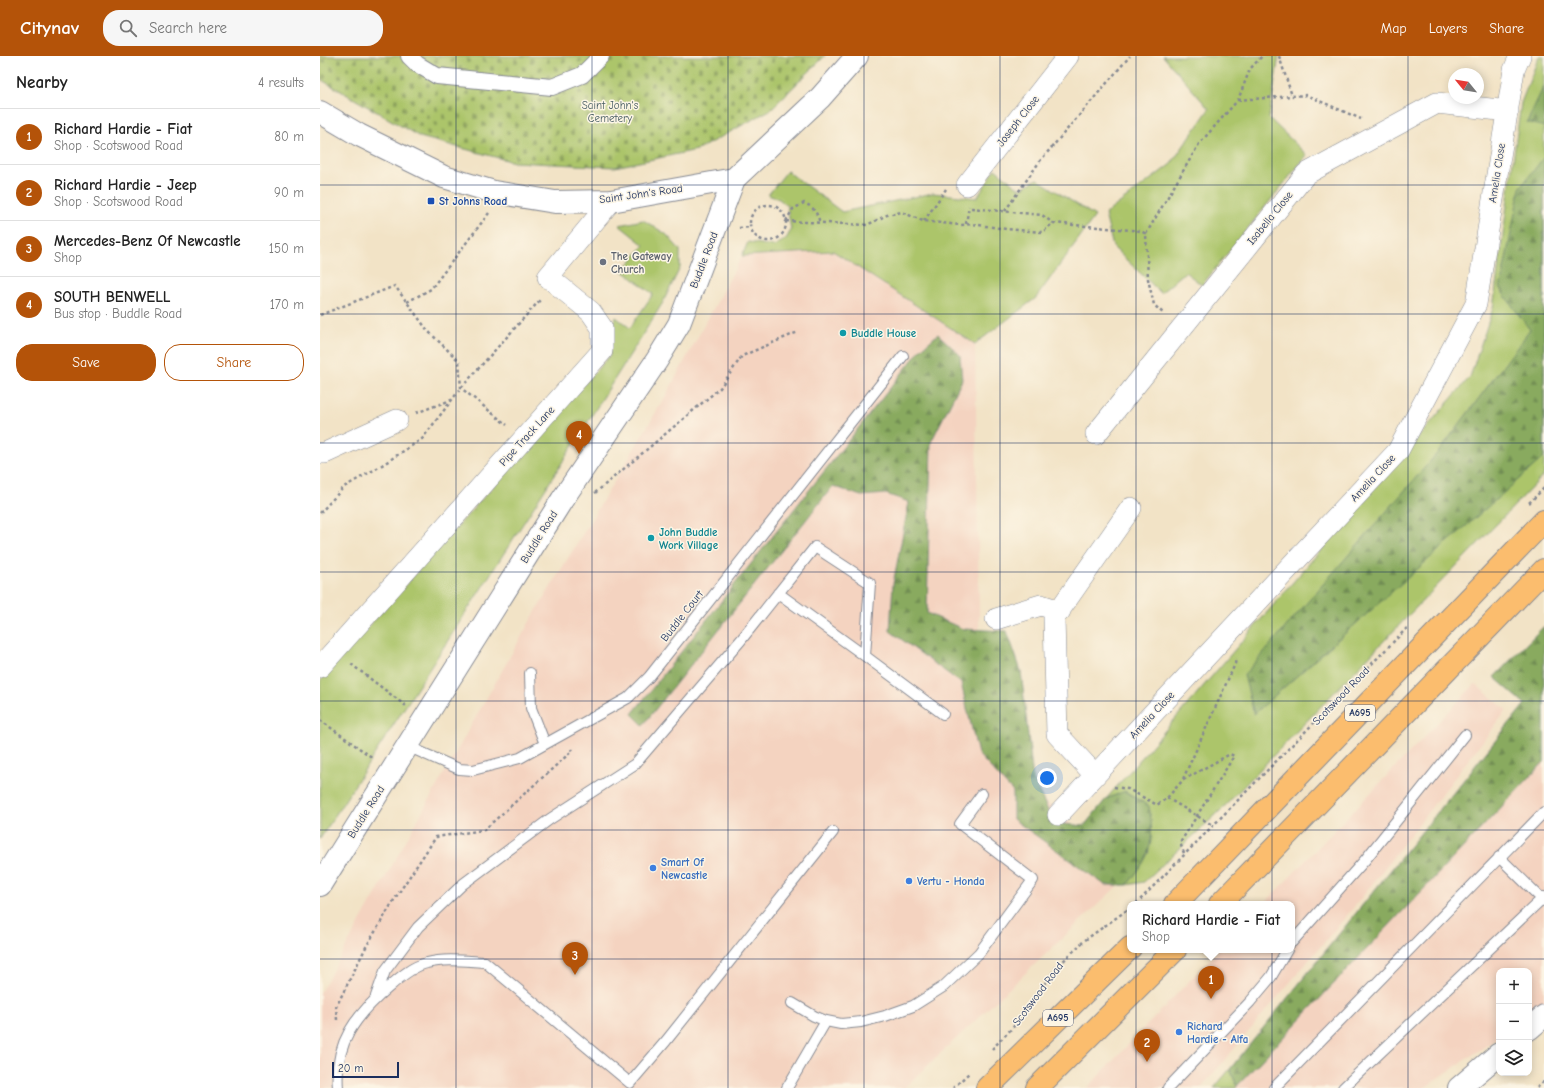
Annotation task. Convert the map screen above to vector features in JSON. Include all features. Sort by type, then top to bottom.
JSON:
[{"type":"main road","name":"A695","points":[[1178,901],[1544,521]]},
{"type":"main road","name":"A695","points":[[1223,901],[1544,570]]},
{"type":"main road","name":"A695","points":[[986,1088],[1127,951]]},
{"type":"main road","points":[[1037,1088],[1172,953]]},
{"type":"street","points":[[409,56],[417,64],[437,76],[552,87],[582,75],[601,56]]},
{"type":"street","points":[[734,179],[820,98],[857,56]]},
{"type":"street","name":"Joseph Close","points":[[967,185],[1068,56]]},
{"type":"street","name":"Amelia Close","points":[[1058,815],[1398,451],[1476,304],[1514,70],[1520,56]]},
{"type":"street","name":"Isabella Close","points":[[1096,434],[1306,174],[1437,103],[1508,110]]},
{"type":"street","name":"Saint John's Road","points":[[320,112],[359,135],[444,177],[504,194],[555,202],[611,201],[734,179]]},
{"type":"street","name":"Buddle Road","points":[[320,885],[562,500],[657,360],[679,324],[734,179]]},
{"type":"street","points":[[555,283],[548,277],[611,201]]},
{"type":"street","name":"Pipe Track Lane","points":[[320,667],[602,351],[602,328],[591,312],[555,283]]},
{"type":"street","points":[[320,453],[325,453],[397,420]]},
{"type":"street","points":[[1090,780],[1057,734],[1054,618],[1131,508]]},
{"type":"street","points":[[996,619],[1041,605],[1060,611]]},
{"type":"street","points":[[1532,1026],[1544,1016]]},
{"type":"street","points":[[1459,1088],[1496,1057]]},
{"type":"lane","name":"Buddle Court","points":[[407,746],[459,769],[473,770],[520,758],[628,698],[649,677],[902,356]]},
{"type":"lane","points":[[375,999],[385,971],[418,927],[463,884],[550,819],[633,766],[741,640],[815,547],[870,583],[865,656]]},
{"type":"lane","points":[[778,593],[943,714]]},
{"type":"lane","points":[[530,673],[531,708],[545,744]]},
{"type":"lane","points":[[1295,939],[1366,860],[1465,736]]},
{"type":"lane","points":[[792,1004],[826,1022],[841,1024],[861,1022],[885,1016],[913,1006],[943,987],[979,953],[1033,880],[960,824],[982,794]]},
{"type":"lane","points":[[1274,1088],[1544,812]]},
{"type":"lane","points":[[338,1088],[337,1070],[341,1050],[350,1028],[375,999],[403,975],[426,963],[456,960],[485,962],[628,1085],[666,1041],[833,832]]},
{"type":"lane","points":[[1343,1088],[1543,899],[1499,857]]},
{"type":"lane","points":[[1168,1088],[1263,987],[1271,977],[1285,953]]},
{"type":"lane","points":[[787,1088],[826,1022]]},
{"type":"path","points":[[1005,211],[1040,161],[1130,56]]},
{"type":"path","points":[[1181,329],[1154,305],[1148,279],[1146,234],[1199,144],[1238,100],[1250,69],[1262,56]]},
{"type":"path","points":[[1279,56],[1292,96]]},
{"type":"path","points":[[1238,100],[1306,95],[1387,130]]},
{"type":"path","points":[[923,221],[948,186],[967,185]]},
{"type":"path","points":[[406,302],[431,289],[504,194]]},
{"type":"path","points":[[786,221],[781,210],[777,206],[765,204],[754,210],[749,221],[750,227],[757,237],[768,241],[774,240],[783,233],[786,221],[794,209],[804,203],[812,206],[817,213],[820,223]]},
{"type":"path","points":[[969,208],[1042,215],[1053,223],[1141,231],[1146,234]]},
{"type":"path","points":[[786,221],[866,225],[887,215],[902,212],[923,221],[960,225],[972,224],[1043,232],[1053,223]]},
{"type":"path","points":[[320,512],[344,487],[422,440],[462,388],[555,283]]},
{"type":"path","points":[[320,315],[395,286],[428,332],[460,361],[462,388],[524,439]]},
{"type":"path","points":[[562,500],[593,495],[720,388],[742,356],[798,332]]},
{"type":"path","points":[[397,420],[452,400]]},
{"type":"path","points":[[1528,504],[1544,488]]},
{"type":"path","name":"Scotswood Road","points":[[1139,901],[1185,856],[1412,623]]},
{"type":"path","points":[[335,651],[423,720]]},
{"type":"path","points":[[1090,780],[1128,789],[1157,805],[1167,798],[1183,780],[1235,664],[1236,656]]},
{"type":"path","points":[[320,720],[370,755]]},
{"type":"path","points":[[341,1050],[336,1007],[366,947],[394,900],[436,838],[484,830],[572,750],[564,734]]},
{"type":"path","points":[[1183,780],[1230,754],[1234,756],[1180,843],[1185,856]]},
{"type":"path","points":[[1167,798],[1214,826]]},
{"type":"path","name":"Scotswood Road","points":[[987,1054],[1018,1022],[1055,969],[1085,940],[1127,910]]},
{"type":"path","points":[[953,1088],[972,1070]]},
{"type":"path","points":[[1538,1088],[1544,1081]]},
{"type":"shaded area","points":[[833,251],[975,344],[981,745],[1129,875],[904,1088],[320,1088],[320,993],[529,623],[664,399],[742,256]]},
{"type":"shaded area","points":[[1475,684],[1507,710],[1359,901],[1201,1088],[1087,1088],[1216,953],[1295,953],[1295,901],[1267,901]]},
{"type":"shaded area","points":[[1544,741],[1544,1007],[1532,1015],[1532,968],[1496,968],[1496,1039],[1424,1088],[1229,1088]]},
{"type":"green space","name":"Saint John's Cemetery","points":[[320,56],[825,56],[770,110],[697,150],[615,167],[514,162],[420,137],[320,79]]},
{"type":"green space","points":[[1163,56],[1279,56],[1269,118],[1307,155],[1202,285],[1185,272],[1161,293],[1113,247],[1105,214],[1171,164],[1209,109]]},
{"type":"green space","points":[[1539,56],[1544,56],[1544,475],[1220,811],[1144,882],[1127,885],[1149,852],[1106,799],[1470,377],[1493,308],[1521,103]]},
{"type":"green space","points":[[1544,86],[1544,127],[1527,122]]},
{"type":"green space","points":[[1544,157],[1544,457],[1254,714],[1244,675],[1440,450],[1530,330],[1500,289],[1520,188]]},
{"type":"green space","points":[[995,169],[1020,189],[1037,179],[1095,216],[1036,298],[975,344],[833,251],[742,256],[748,242],[774,246],[786,239],[791,230],[787,206],[779,199],[768,195],[787,171],[842,212],[933,193],[977,198]]},
{"type":"green space","points":[[643,220],[666,234],[680,250],[680,268],[662,304],[546,488],[320,839],[320,681],[610,355],[609,333],[616,317],[630,328],[653,294],[623,271],[644,245],[619,225]]},
{"type":"green space","points":[[938,334],[960,355],[962,380],[931,442],[927,613],[963,629],[1007,631],[1021,671],[1033,779],[1054,823],[1084,826],[1106,799],[1125,791],[1149,806],[1151,819],[1151,840],[1149,848],[1141,866],[1127,885],[1105,885],[1013,819],[1013,792],[978,754],[961,683],[890,631],[893,584],[909,502],[886,494],[861,496],[833,486],[643,725],[632,714],[921,349]]},
{"type":"green space","points":[[1544,626],[1544,762],[1237,1086],[1230,1069],[1525,704],[1494,677]]},
{"type":"green space","points":[[1230,1069],[1237,1086],[1236,1088],[1214,1088]]},
{"type":"place","name":"St Johns Road","points":[[431,201]]},
{"type":"place","name":"The Gateway Church","points":[[603,262]]},
{"type":"place","name":"Buddle House","points":[[843,333]]},
{"type":"place","name":"SOUTH BENWELL","points":[[579,454]]},
{"type":"place","name":"John Buddle Work Village","points":[[651,538]]},
{"type":"place","name":"Smart Of Newcastle","points":[[653,868]]},
{"type":"place","name":"Vertu - Honda","points":[[909,881]]},
{"type":"place","name":"Mercedes-Benz Of Newcastle","points":[[575,975]]},
{"type":"place","name":"Richard Hardie - Fiat","points":[[1211,999]]},
{"type":"place","name":"Richard Hardie - Alfa","points":[[1179,1032]]},
{"type":"place","name":"Richard Hardie - Jeep","points":[[1147,1062]]}]
